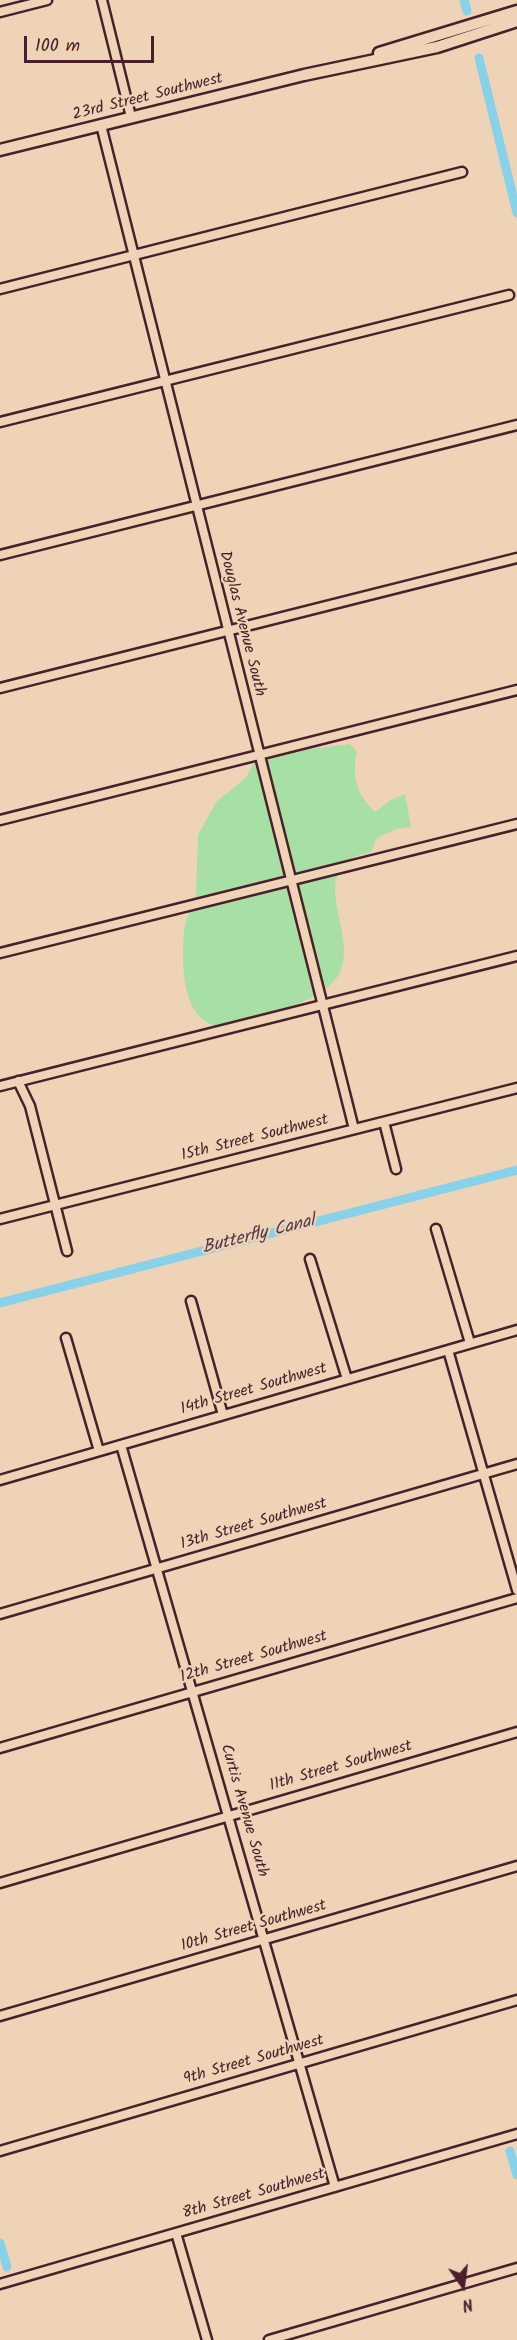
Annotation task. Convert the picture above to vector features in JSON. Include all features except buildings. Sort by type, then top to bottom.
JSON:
[{"type":"street","points":[[0,12],[47,0]]},
{"type":"street","points":[[102,0],[131,117]]},
{"type":"street","name":"23rd Street Southwest","points":[[304,75],[517,11]]},
{"type":"street","name":"23rd Street Southwest","points":[[0,150],[304,75],[437,47],[517,21]]},
{"type":"street","name":"Douglas Avenue South","points":[[101,125],[354,1129]]},
{"type":"street","points":[[0,289],[462,172]]},
{"type":"street","points":[[0,422],[509,295]]},
{"type":"street","points":[[0,555],[517,425]]},
{"type":"street","points":[[0,687],[517,558]]},
{"type":"street","points":[[0,820],[517,690]]},
{"type":"street","points":[[0,953],[517,824]]},
{"type":"street","points":[[0,1086],[517,956]]},
{"type":"street","points":[[18,1081],[30,1106],[67,1251]]},
{"type":"street","name":"15th Street Southwest","points":[[0,1220],[517,1088]]},
{"type":"street","points":[[384,1122],[396,1169]]},
{"type":"street","points":[[436,1229],[470,1343]]},
{"type":"street","points":[[310,1259],[347,1379]]},
{"type":"street","points":[[191,1301],[223,1415]]},
{"type":"street","name":"14th Street Southwest","points":[[0,1480],[517,1330]]},
{"type":"street","points":[[66,1338],[99,1451]]},
{"type":"street","points":[[448,1350],[517,1590]]},
{"type":"street","name":"Curtis Avenue South","points":[[121,1444],[336,2187]]},
{"type":"street","name":"13th Street Southwest","points":[[0,1614],[517,1464]]},
{"type":"street","name":"12th Street Southwest","points":[[0,1748],[517,1598]]},
{"type":"street","name":"11th Street Southwest","points":[[0,1883],[517,1732]]},
{"type":"street","name":"10th Street Southwest","points":[[0,2016],[517,1866]]},
{"type":"street","name":"9th Street Southwest","points":[[0,2151],[517,2000]]},
{"type":"street","name":"8th Street Southwest","points":[[0,2284],[517,2134]]},
{"type":"street","points":[[176,2233],[207,2340]]},
{"type":"street","points":[[269,2340],[517,2268]]},
{"type":"green space","points":[[350,744],[357,752],[355,777],[357,785],[369,806],[375,812],[391,800],[405,794],[411,827],[396,829],[377,838],[371,852],[354,857],[341,868],[336,882],[336,898],[344,950],[343,966],[328,987],[301,1003],[231,1025],[221,1026],[207,1023],[197,1014],[190,1001],[186,986],[183,952],[185,925],[196,895],[198,835],[216,802],[246,778],[254,762],[294,751]]},
{"type":"waterway","points":[[464,0],[467,11]]},
{"type":"waterway","points":[[479,58],[517,213]]},
{"type":"waterway","name":"Butterfly Canal","points":[[0,1303],[517,1170]]},
{"type":"waterway","points":[[510,2151],[517,2175]]},
{"type":"waterway","points":[[0,2243],[7,2267]]}]
